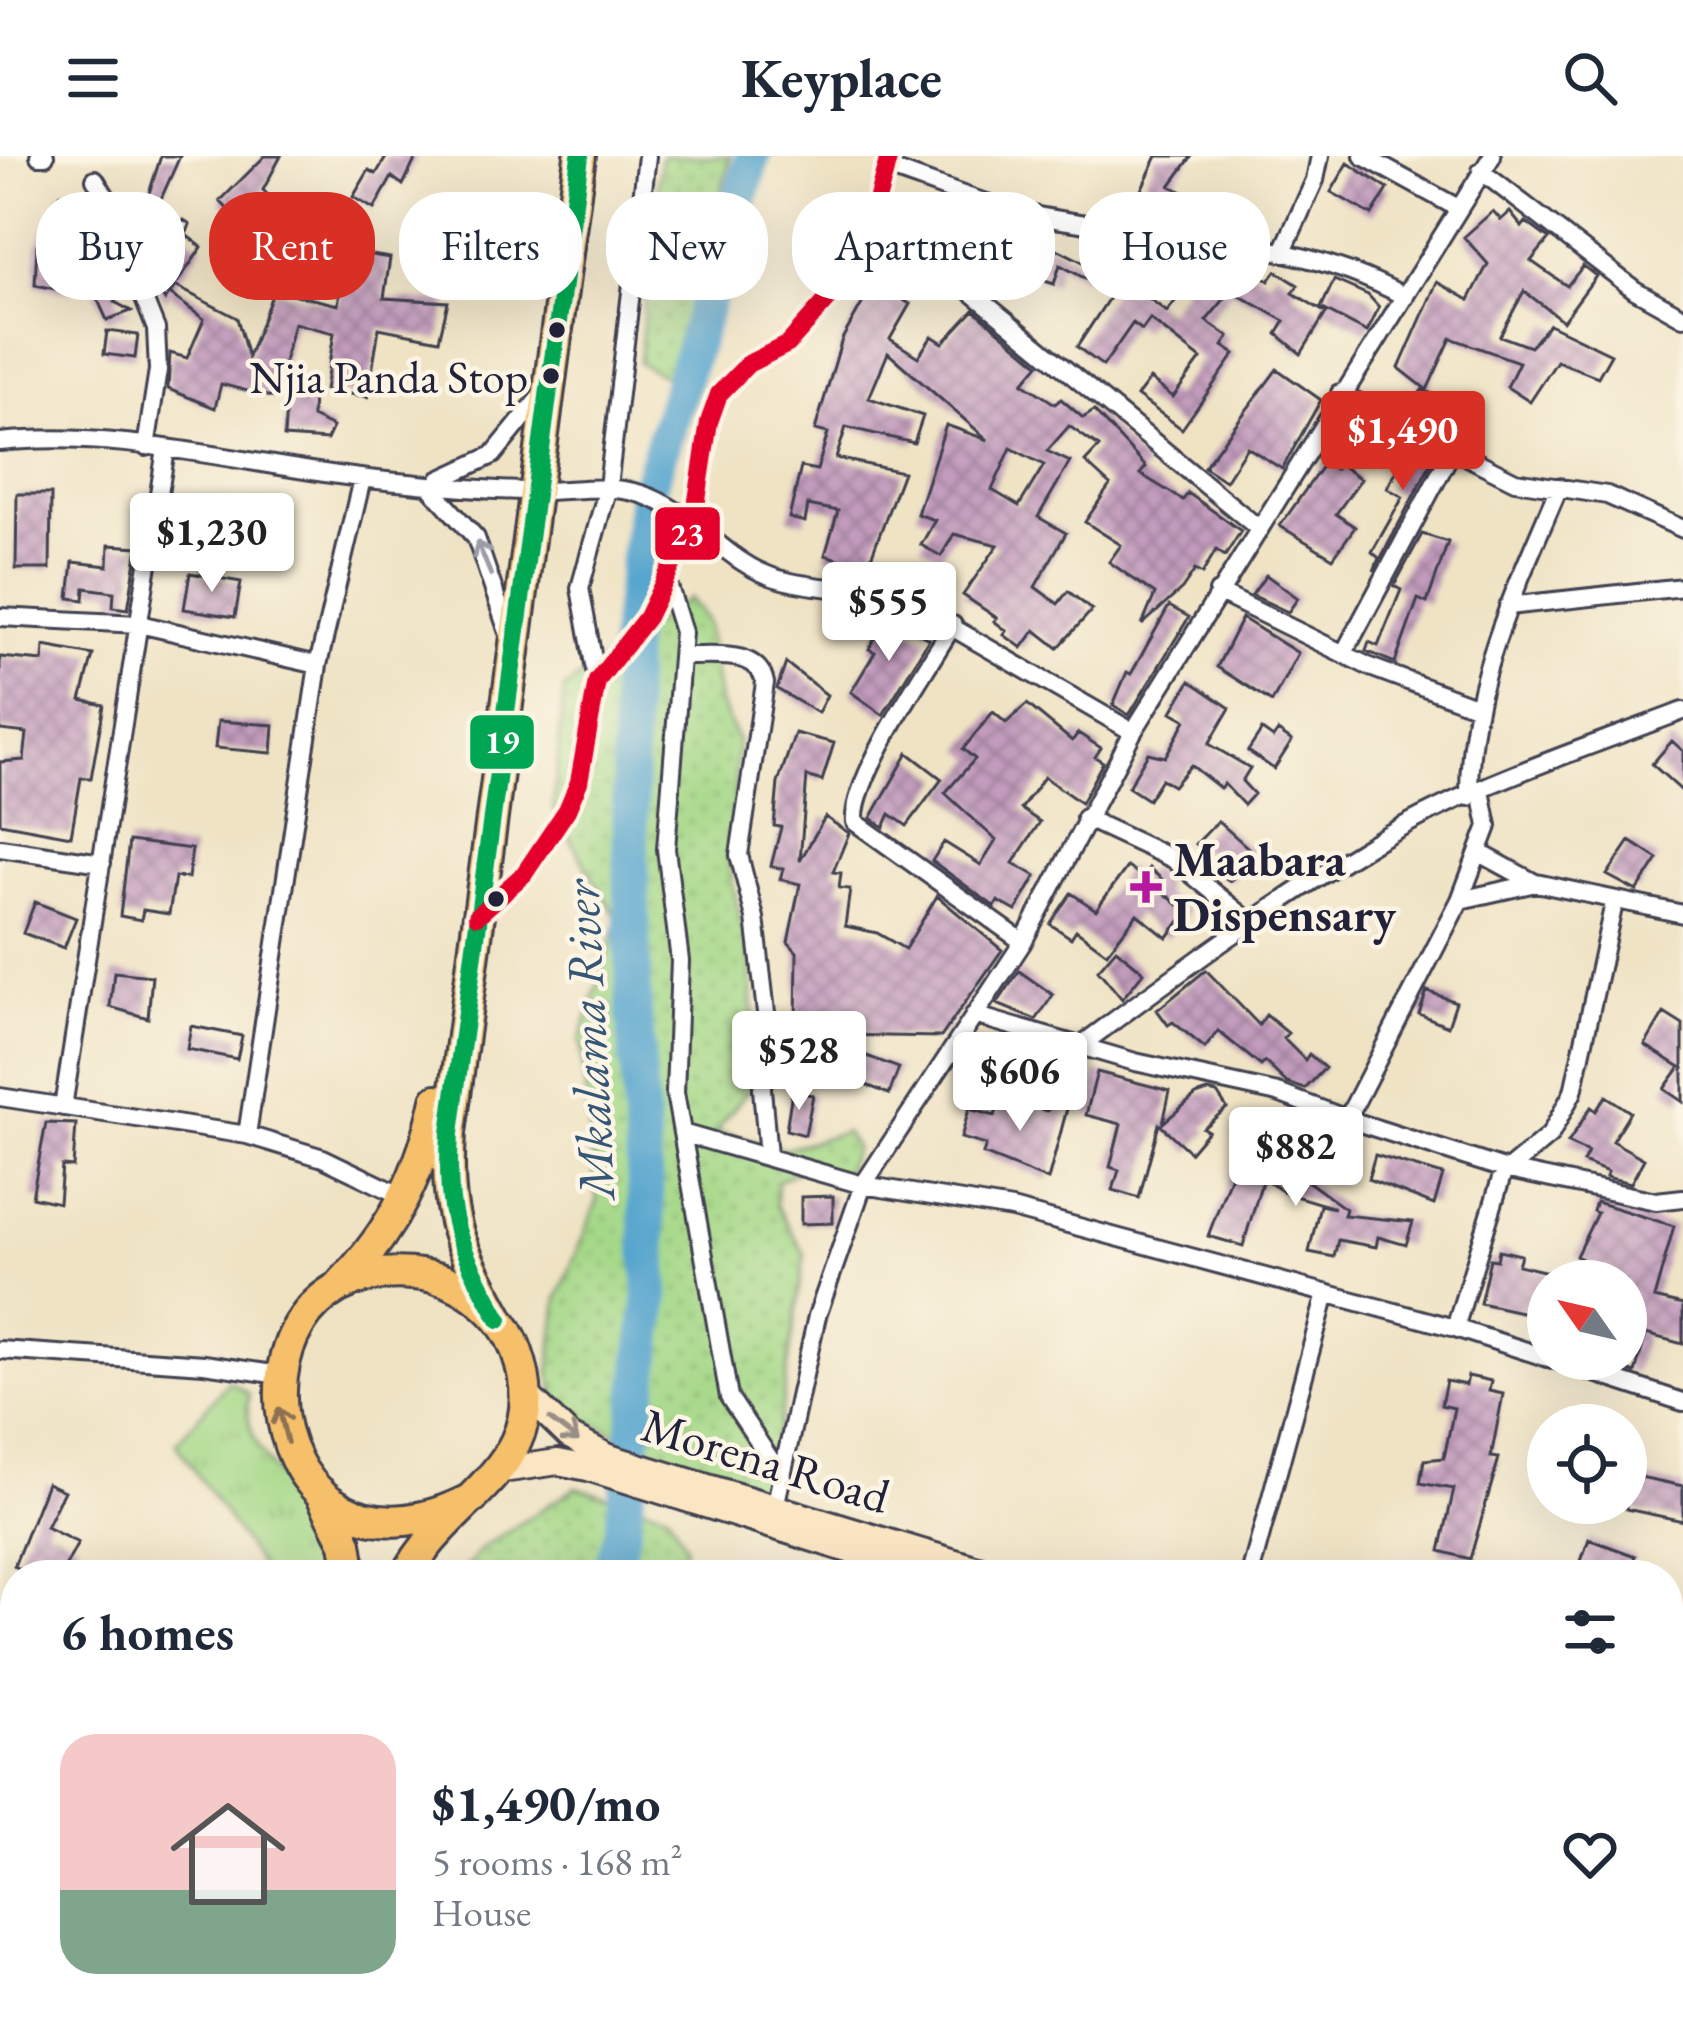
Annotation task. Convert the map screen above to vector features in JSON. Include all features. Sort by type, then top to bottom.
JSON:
[{"type":"highway","points":[[417,1560],[502,1470],[524,1421],[522,1367],[459,1246],[446,1198],[475,923],[580,156]]},
{"type":"highway","points":[[473,1498],[444,1514],[411,1521],[378,1519],[346,1509],[319,1490],[298,1466],[284,1438],[278,1406],[280,1375],[307,1318],[376,1247],[423,1160],[475,923]]},
{"type":"highway","points":[[330,1296],[364,1279],[400,1272],[438,1277],[472,1294],[499,1319]]},
{"type":"highway","points":[[319,1490],[346,1543],[349,1560]]},
{"type":"main road","name":"Morena Road","points":[[526,1394],[607,1465]]},
{"type":"main road","name":"Morena Road","points":[[502,1470],[559,1462],[607,1465],[885,1560]]},
{"type":"main road","name":"Morena Road","points":[[674,1486],[775,1508],[948,1560]]},
{"type":"street","points":[[475,923],[524,874],[567,811],[579,782],[597,681],[580,588],[608,487],[647,156]]},
{"type":"street","points":[[1282,253],[1315,180],[1319,156]]},
{"type":"street","points":[[1363,156],[1458,208]]},
{"type":"street","points":[[880,192],[888,162],[1022,213],[1282,253],[1346,270],[1405,297]]},
{"type":"street","points":[[775,1508],[817,1316],[863,1184],[1023,942],[1133,732],[1486,164],[1635,290],[1683,317]]},
{"type":"street","points":[[95,179],[119,217],[132,269],[156,329],[158,370],[146,446]]},
{"type":"street","points":[[597,681],[647,616],[694,520],[709,422],[719,394],[732,376],[788,344],[826,300]]},
{"type":"street","points":[[981,300],[1257,527]]},
{"type":"street","points":[[427,484],[493,454],[549,384]]},
{"type":"street","points":[[1340,393],[1515,481],[1628,502],[1683,530]]},
{"type":"street","points":[[0,442],[71,439],[362,479],[535,491],[608,487],[646,496],[694,520],[734,557],[777,579],[884,592],[953,626],[1133,732]]},
{"type":"street","points":[[63,1107],[166,449]]},
{"type":"street","points":[[1344,653],[1452,451]]},
{"type":"street","points":[[247,1135],[318,665],[362,479]]},
{"type":"street","points":[[427,484],[476,538],[513,648]]},
{"type":"street","points":[[1347,1119],[1480,853],[1488,826],[1475,794],[1475,706],[1508,606],[1559,487]]},
{"type":"street","points":[[666,577],[683,632],[666,849],[680,961],[675,1093],[729,1397],[782,1477]]},
{"type":"street","points":[[1508,606],[1683,587]]},
{"type":"street","points":[[1218,592],[1273,623],[1475,706]]},
{"type":"street","points":[[0,616],[139,624],[318,665]]},
{"type":"street","points":[[953,626],[887,735],[854,808],[856,822],[1023,942]]},
{"type":"street","points":[[683,656],[752,659],[762,669],[765,682],[739,856],[755,918],[767,1021],[762,1088],[768,1156]]},
{"type":"street","points":[[1080,1046],[1250,921],[1367,846],[1475,794],[1683,711]]},
{"type":"street","points":[[1084,818],[1173,859],[1250,921]]},
{"type":"street","points":[[0,848],[102,863]]},
{"type":"street","points":[[1480,853],[1536,883],[1683,914]]},
{"type":"street","points":[[1460,900],[1536,883]]},
{"type":"street","points":[[1455,1328],[1506,1170],[1550,1135],[1573,1092],[1614,903]]},
{"type":"street","points":[[974,1015],[1080,1046],[1278,1093],[1506,1170],[1655,1201],[1683,1198]]},
{"type":"street","points":[[0,1097],[247,1135],[323,1158],[406,1198]]},
{"type":"street","points":[[682,1133],[863,1184],[960,1205],[1012,1209],[1527,1351]]},
{"type":"street","points":[[1254,1560],[1327,1294]]},
{"type":"street","points":[[0,1350],[204,1364],[280,1375]]},
{"type":"street","points":[[1616,1380],[1683,1402]]},
{"type":"green space","points":[[661,156],[731,156],[721,192],[657,192]]},
{"type":"green space","points":[[646,300],[691,300],[669,378],[639,363]]},
{"type":"green space","points":[[689,598],[706,620],[719,701],[738,742],[729,867],[750,961],[757,1079],[716,1131],[783,1149],[845,1132],[855,1147],[843,1179],[804,1167],[777,1182],[776,1205],[805,1254],[769,1491],[688,1466],[559,1407],[550,1374],[558,1298],[597,1202],[580,1041],[618,920],[553,810],[564,689]]},
{"type":"green space","points":[[229,1381],[249,1394],[253,1435],[317,1528],[329,1560],[256,1560],[176,1443]]},
{"type":"green space","points":[[576,1487],[668,1513],[685,1544],[684,1560],[472,1560],[481,1549]]},
{"type":"building","points":[[161,156],[180,156],[164,192],[149,192]]},
{"type":"building","points":[[265,156],[281,156],[265,192],[229,192]]},
{"type":"building","points":[[387,156],[417,156],[403,185],[392,177],[375,207],[375,192],[356,192],[369,170],[376,174]]},
{"type":"building","points":[[1157,156],[1192,156],[1170,186],[1183,192],[1140,192]]},
{"type":"building","points":[[1348,163],[1388,189],[1372,215],[1331,192]]},
{"type":"building","points":[[1493,211],[1501,220],[1510,212],[1522,227],[1526,222],[1549,239],[1531,261],[1567,286],[1583,266],[1596,276],[1563,321],[1524,291],[1500,336],[1530,347],[1549,324],[1611,354],[1598,377],[1557,361],[1530,402],[1507,387],[1519,362],[1451,338],[1427,390],[1399,368],[1437,282],[1469,300],[1488,264],[1464,237]]},
{"type":"building","points":[[185,221],[190,224],[186,235],[202,247],[185,271]]},
{"type":"building","points":[[1055,248],[1079,260],[1079,275],[1060,265],[1055,281]]},
{"type":"building","points":[[375,256],[390,258],[384,298],[448,302],[439,340],[379,328],[368,397],[325,390],[334,333],[294,323],[275,398],[221,384],[215,408],[168,389],[170,353],[187,358],[204,319],[178,300],[185,300],[185,291],[237,318],[248,357],[270,300],[338,305],[339,300],[375,300]]},
{"type":"building","points":[[1276,271],[1298,285],[1293,293],[1326,313],[1301,354],[1277,334],[1285,321],[1247,300],[1270,300],[1270,280]]},
{"type":"building","points":[[1334,280],[1368,295],[1379,307],[1367,332],[1321,308]]},
{"type":"building","points":[[98,300],[116,300],[131,311],[107,320]]},
{"type":"building","points":[[864,300],[906,300],[910,304],[890,339],[918,357],[932,336],[943,343],[974,310],[1039,364],[1023,383],[1055,404],[1061,399],[1083,418],[1094,411],[1146,467],[1140,474],[1183,500],[1188,493],[1241,531],[1225,556],[1216,550],[1202,574],[1195,570],[1182,589],[1142,625],[1155,594],[1109,562],[1121,545],[1085,522],[1110,485],[1085,462],[1099,447],[1069,426],[1047,451],[1070,462],[1038,517],[1066,533],[1035,587],[1058,604],[1068,591],[1092,610],[1058,648],[1035,630],[1022,648],[1004,635],[1007,631],[994,621],[997,618],[963,595],[998,545],[954,534],[941,556],[921,545],[935,520],[917,514],[946,425],[988,440],[888,353],[869,398],[923,416],[914,443],[846,427],[836,458],[903,472],[867,568],[825,555],[838,511],[808,505],[805,522],[789,518],[801,467],[817,470],[828,433],[815,430],[842,339]],"holes":[[[1011,448],[1044,465],[1019,506],[992,490]]]},
{"type":"building","points":[[1108,300],[1151,300],[1167,312],[1176,300],[1224,300],[1206,321],[1229,337],[1223,346],[1235,354],[1182,429],[1137,396],[1150,379],[1173,397],[1201,359],[1150,319],[1142,330],[1133,323],[1103,366],[1077,347]]},
{"type":"building","points":[[107,331],[138,335],[135,358],[104,354]]},
{"type":"building","points":[[1277,369],[1321,400],[1282,469],[1247,447],[1225,481],[1204,467]]},
{"type":"building","points":[[287,390],[313,391],[312,417],[333,427],[327,440],[284,437]]},
{"type":"building","points":[[1422,390],[1475,410],[1465,435],[1425,418],[1429,412],[1413,402]]},
{"type":"building","points":[[1409,447],[1432,461],[1374,571],[1379,558],[1372,552],[1403,497],[1387,488]]},
{"type":"building","points":[[1325,462],[1335,469],[1339,464],[1361,479],[1336,514],[1355,527],[1333,558],[1280,526]]},
{"type":"building","points":[[17,494],[51,494],[50,569],[16,569]]},
{"type":"building","points":[[1422,534],[1448,542],[1427,603],[1418,599],[1395,663],[1366,651],[1369,642],[1378,646],[1401,590],[1394,586]]},
{"type":"building","points":[[109,545],[138,547],[128,609],[113,607],[114,592],[85,588],[84,600],[69,598],[73,562],[108,566]]},
{"type":"building","points":[[190,573],[241,582],[235,617],[184,609]]},
{"type":"building","points":[[1266,575],[1298,598],[1288,612],[1252,595]]},
{"type":"building","points":[[1169,606],[1189,617],[1129,715],[1113,705],[1127,672],[1131,674]]},
{"type":"building","points":[[886,617],[929,639],[883,715],[851,692],[875,652],[869,649]]},
{"type":"building","points":[[1242,618],[1298,653],[1272,702],[1217,667]]},
{"type":"building","points":[[44,646],[93,655],[81,700],[104,705],[91,778],[81,778],[71,836],[0,823],[0,762],[24,760],[27,733],[0,730],[0,657],[43,661]]},
{"type":"building","points":[[786,663],[827,695],[818,713],[777,689]]},
{"type":"building","points":[[1190,681],[1230,708],[1209,744],[1250,768],[1242,781],[1254,794],[1244,805],[1224,784],[1220,788],[1191,765],[1173,786],[1161,779],[1148,800],[1128,787],[1148,753],[1165,757],[1186,720],[1172,712]]},
{"type":"building","points":[[1027,704],[1072,741],[1078,733],[1101,748],[1095,757],[1103,762],[1081,803],[1044,777],[1021,809],[1040,822],[1013,863],[1036,876],[1016,911],[998,901],[995,907],[932,861],[944,842],[981,865],[996,840],[945,793],[975,759],[963,749],[993,712],[1006,723]]},
{"type":"building","points":[[218,721],[274,725],[272,753],[215,748]]},
{"type":"building","points":[[1262,730],[1273,738],[1278,731],[1292,741],[1274,769],[1248,751]]},
{"type":"building","points":[[795,733],[834,743],[822,781],[807,776],[800,861],[825,817],[849,833],[833,872],[841,873],[839,888],[850,889],[845,926],[877,933],[905,949],[937,896],[1002,950],[941,1037],[836,1035],[836,1025],[796,1025],[797,952],[788,942],[800,884],[780,879],[783,869],[771,866],[781,827],[774,826],[778,783]]},
{"type":"building","points":[[1672,741],[1683,751],[1683,792],[1652,764]]},
{"type":"building","points":[[908,753],[942,779],[907,826],[890,814],[884,827],[871,818]]},
{"type":"building","points":[[1218,821],[1255,854],[1230,881],[1210,867],[1215,862],[1196,844]]},
{"type":"building","points":[[129,841],[192,849],[188,878],[175,877],[169,914],[143,910],[141,920],[120,916]]},
{"type":"building","points":[[1630,841],[1658,859],[1637,891],[1607,875]]},
{"type":"building","points":[[1127,867],[1143,876],[1149,868],[1164,881],[1164,893],[1187,912],[1167,938],[1137,914],[1107,953],[1076,930],[1071,938],[1050,924],[1071,893],[1096,910]]},
{"type":"building","points":[[35,902],[76,918],[64,948],[23,933]]},
{"type":"building","points":[[1116,949],[1144,972],[1122,999],[1098,970]]},
{"type":"building","points":[[1206,970],[1259,1025],[1266,1015],[1288,1033],[1283,1038],[1305,1060],[1309,1054],[1325,1068],[1305,1089],[1287,1083],[1265,1062],[1261,1066],[1218,1031],[1205,1048],[1173,1022],[1168,1025],[1157,1010]]},
{"type":"building","points":[[1019,971],[1053,995],[1036,1020],[997,1004]]},
{"type":"building","points":[[114,972],[152,976],[148,1018],[110,1007]]},
{"type":"building","points":[[1427,991],[1456,1002],[1448,1026],[1419,1014]]},
{"type":"building","points":[[1664,1013],[1683,1025],[1683,1102],[1664,1089],[1680,1067],[1645,1045]]},
{"type":"building","points":[[191,1026],[242,1036],[237,1059],[187,1049]]},
{"type":"building","points":[[851,1050],[899,1068],[889,1094],[841,1075]]},
{"type":"building","points":[[1097,1072],[1170,1091],[1163,1123],[1196,1095],[1208,1091],[1217,1093],[1227,1108],[1203,1128],[1208,1131],[1190,1152],[1159,1124],[1139,1198],[1113,1190],[1119,1170],[1110,1167],[1121,1124],[1086,1115]]},
{"type":"building","points":[[1073,1086],[1048,1180],[983,1154],[986,1145],[961,1138],[969,1109],[995,1116],[1001,1097],[1047,1111]]},
{"type":"building","points":[[792,1092],[813,1095],[805,1135],[786,1130]]},
{"type":"building","points":[[1606,1096],[1630,1112],[1612,1141],[1644,1159],[1631,1183],[1606,1177],[1608,1172],[1583,1162],[1588,1152],[1568,1143],[1591,1107],[1596,1111]]},
{"type":"building","points":[[46,1123],[76,1124],[73,1167],[62,1166],[59,1203],[32,1197]]},
{"type":"building","points":[[1259,1146],[1346,1209],[1344,1215],[1413,1222],[1406,1245],[1378,1237],[1376,1247],[1338,1240],[1334,1257],[1309,1252],[1320,1205],[1335,1208],[1285,1193],[1263,1178],[1243,1246],[1208,1236],[1237,1159],[1246,1165]]},
{"type":"building","points":[[1375,1155],[1443,1175],[1434,1205],[1368,1179]]},
{"type":"building","points":[[833,1196],[833,1223],[801,1224],[801,1197]]},
{"type":"building","points":[[1596,1202],[1674,1226],[1654,1298],[1683,1305],[1683,1344],[1647,1334],[1647,1260],[1576,1256],[1597,1213],[1593,1211]]},
{"type":"building","points":[[1499,1250],[1521,1255],[1518,1265],[1527,1267],[1527,1313],[1480,1303],[1490,1259],[1497,1260]]},
{"type":"building","points":[[1468,1376],[1491,1381],[1489,1391],[1503,1394],[1491,1457],[1499,1458],[1470,1559],[1440,1551],[1454,1489],[1420,1483],[1424,1460],[1444,1458],[1454,1408],[1441,1405],[1446,1381],[1466,1385]]},
{"type":"building","points":[[1647,1478],[1683,1486],[1683,1521],[1647,1513]]},
{"type":"building","points":[[47,1483],[64,1491],[46,1527],[78,1543],[69,1560],[16,1560]]},
{"type":"building","points":[[1589,1539],[1635,1556],[1634,1560],[1581,1560]]},
{"type":"waterway","name":"Mkalama River","points":[[614,1560],[622,1532],[652,1295],[634,1010],[627,641],[646,496],[753,156]]},
{"type":"transit line","name":"19","points":[[499,1319],[457,1230],[450,1188],[450,1133],[580,156]]},
{"type":"transit line","name":"23","points":[[477,916],[524,874],[567,810],[579,782],[597,681],[647,617],[694,520],[709,422],[719,394],[748,364],[788,344],[836,290],[874,212],[889,156]]},
{"type":"place","name":"Njia Panda Stop","points":[[551,376]]},
{"type":"place","name":"Maabara Dispensary","points":[[1146,887]]}]
